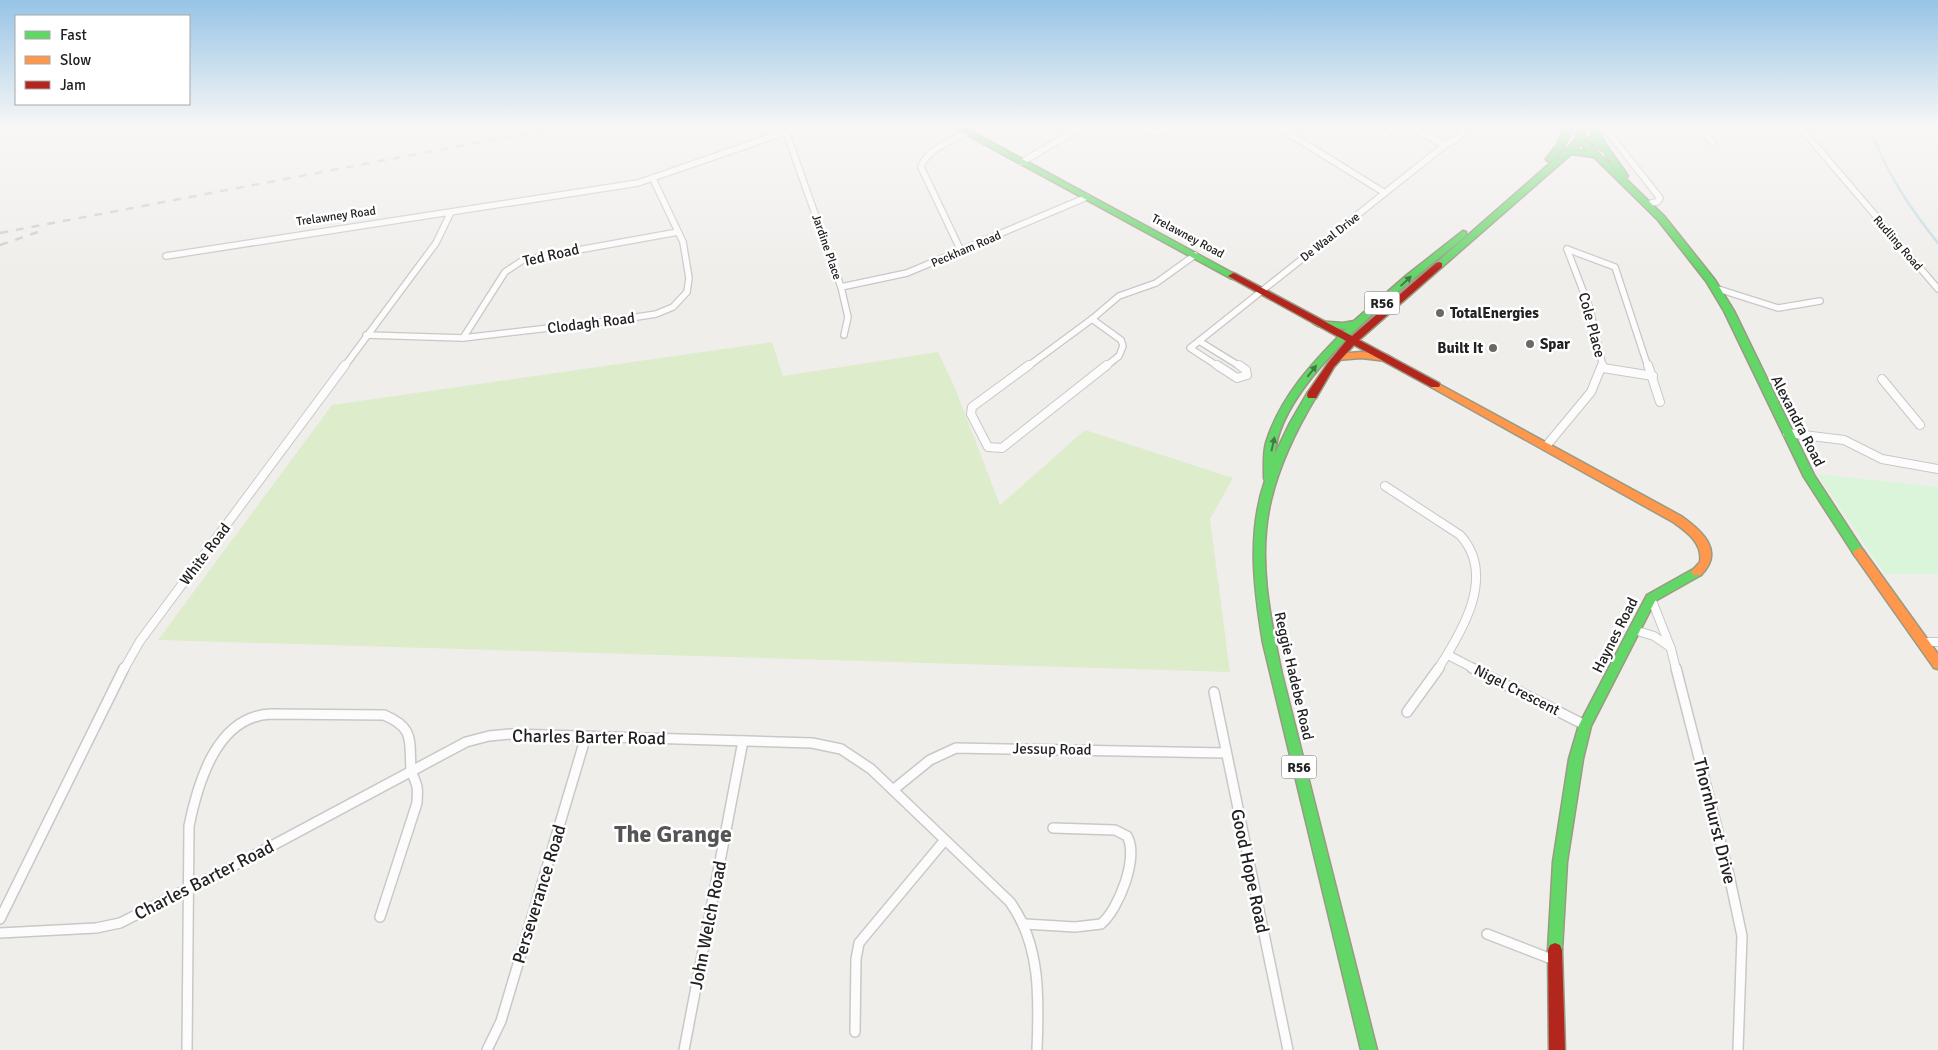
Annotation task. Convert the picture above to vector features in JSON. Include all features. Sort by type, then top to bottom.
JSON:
[{"type":"street","name":"Trelawney Road","points":[[166,256],[450,214],[661,176]]},
{"type":"street","name":"Jardine Place","points":[[802,176],[841,287],[848,317],[844,335]]},
{"type":"street","points":[[925,176],[961,251]]},
{"type":"street","name":"Trelawney Road","points":[[1048,176],[1347,339]]},
{"type":"street","points":[[1357,176],[1385,193]]},
{"type":"street","name":"De Waal Drive","points":[[1198,341],[1406,176]]},
{"type":"street","name":"Reggie Hadebe Road","points":[[1369,1050],[1271,650],[1260,573],[1262,516],[1270,480],[1300,414],[1357,324],[1529,176]]},
{"type":"street","name":"Reggie Hadebe Road","points":[[1270,480],[1268,471],[1274,438],[1287,410],[1313,370],[1530,176]]},
{"type":"street","name":"Alexandra Road","points":[[1622,176],[1687,249],[1715,288],[1729,311],[1808,477],[1849,539],[1938,664]]},
{"type":"street","points":[[1643,176],[1660,198],[1657,202],[1648,204]]},
{"type":"street","name":"Rudling Road","points":[[1842,176],[1938,289]]},
{"type":"street","name":"Clodagh Road","points":[[366,335],[463,338],[618,320],[666,311],[683,298],[689,284],[683,242],[653,179]]},
{"type":"street","name":"Peckham Road","points":[[841,287],[907,273],[1087,197]]},
{"type":"street","name":"White Road","points":[[0,919],[120,675],[140,641],[436,242],[450,214]]},
{"type":"street","name":"Ted Road","points":[[463,338],[505,272],[523,260],[678,232]]},
{"type":"street","name":"Cole Place","points":[[1547,446],[1590,392],[1603,368],[1590,309],[1568,249],[1615,267],[1653,376]]},
{"type":"street","points":[[1092,319],[1121,340],[1123,346],[1119,356],[1002,448],[992,449],[988,447],[971,414],[972,407],[1092,319],[1107,304],[1119,296],[1156,283],[1195,255]]},
{"type":"street","points":[[1715,288],[1778,308],[1820,301]]},
{"type":"street","points":[[1318,323],[1343,326],[1357,324]]},
{"type":"street","name":"Haynes Road","points":[[1347,339],[1387,358],[1677,519],[1692,529],[1701,540],[1706,552],[1706,560],[1700,570],[1661,588],[1651,598],[1585,725],[1570,790],[1560,862],[1554,960],[1557,1050]]},
{"type":"street","points":[[1198,341],[1246,370],[1247,375],[1237,378],[1191,350],[1190,348],[1198,341]]},
{"type":"street","points":[[1337,357],[1361,355],[1387,358]]},
{"type":"street","points":[[1603,368],[1653,376],[1660,402]]},
{"type":"street","points":[[1882,379],[1920,425]]},
{"type":"street","points":[[1787,433],[1835,438],[1852,444],[1882,460],[1938,470]]},
{"type":"street","points":[[1385,486],[1459,534],[1474,553],[1476,576],[1473,598],[1448,655],[1407,712]]},
{"type":"street","name":"Thornhurst Drive","points":[[1651,598],[1671,649],[1729,876],[1742,936],[1738,1050]]},
{"type":"street","points":[[1634,630],[1651,634],[1664,641],[1671,649]]},
{"type":"street","points":[[1923,642],[1938,642]]},
{"type":"street","name":"Nigel Crescent","points":[[1448,655],[1585,725]]},
{"type":"street","name":"Good Hope Road","points":[[1214,692],[1225,753],[1288,1050]]},
{"type":"street","points":[[187,1050],[189,826],[192,806],[218,747],[227,733],[243,720],[256,716],[275,714],[384,715],[399,721],[409,735],[412,754],[411,770],[417,786],[416,811],[380,917]]},
{"type":"street","name":"Charles Barter Road","points":[[0,933],[96,928],[120,923],[466,742],[489,736],[511,734],[812,743],[837,748],[860,761],[893,790],[944,841],[969,860],[998,890],[1025,924],[1035,966],[1038,1050]]},
{"type":"street","name":"Perseverance Road","points":[[488,1050],[500,1021],[586,736]]},
{"type":"street","name":"John Welch Road","points":[[684,1050],[743,741]]},
{"type":"street","name":"Jessup Road","points":[[893,790],[917,768],[938,754],[956,748],[1225,753]]},
{"type":"street","points":[[1025,924],[1090,926],[1104,924],[1112,915],[1127,872],[1131,858],[1131,843],[1123,833],[1115,830],[1053,828]]},
{"type":"street","points":[[855,1032],[856,959],[859,943],[944,841]]},
{"type":"street","points":[[1486,934],[1554,960]]},
{"type":"green space","points":[[772,342],[783,376],[938,352],[955,388],[1000,505],[1085,430],[1233,478],[1210,519],[1230,672],[158,640],[332,405]]},
{"type":"green space","points":[[1817,474],[1938,487],[1938,574],[1885,574]]},
{"type":"waterway","points":[[1891,176],[1917,216],[1938,243]]},
{"type":"railway","points":[[0,233],[301,176]]},
{"type":"railway","points":[[0,245],[38,232]]},
{"type":"traffic: fast","points":[[1048,176],[1233,276]]},
{"type":"traffic: fast","points":[[1439,265],[1541,176]]},
{"type":"traffic: fast","points":[[1618,176],[1661,218],[1710,280],[1729,311],[1809,477],[1859,553]]},
{"type":"traffic: fast","points":[[1269,478],[1271,444],[1283,414],[1301,385],[1352,328],[1463,234]]},
{"type":"traffic: fast","points":[[1318,323],[1343,326],[1357,324]]},
{"type":"traffic: fast","points":[[1312,395],[1295,423],[1274,469],[1269,485],[1262,517],[1260,580],[1269,643],[1276,674],[1369,1050]]},
{"type":"traffic: fast","points":[[1555,950],[1560,862],[1576,759],[1585,725],[1651,598],[1697,572]]},
{"type":"traffic: slow","points":[[1337,357],[1361,355],[1387,358]]},
{"type":"traffic: slow","points":[[1435,385],[1677,519],[1689,528],[1703,544],[1706,557],[1705,564],[1697,572]]},
{"type":"traffic: slow","points":[[1859,553],[1938,664]]},
{"type":"traffic: jam","points":[[1312,395],[1331,365],[1352,341],[1439,265]]},
{"type":"traffic: jam","points":[[1233,276],[1435,385]]},
{"type":"traffic: jam","points":[[1555,950],[1557,1050]]},
{"type":"place","name":"TotalEnergies","points":[[1440,313]]},
{"type":"place","name":"Spar","points":[[1530,344]]},
{"type":"place","name":"Built It","points":[[1493,348]]},
{"type":"district","name":"The Grange","points":[[673,834]]}]
